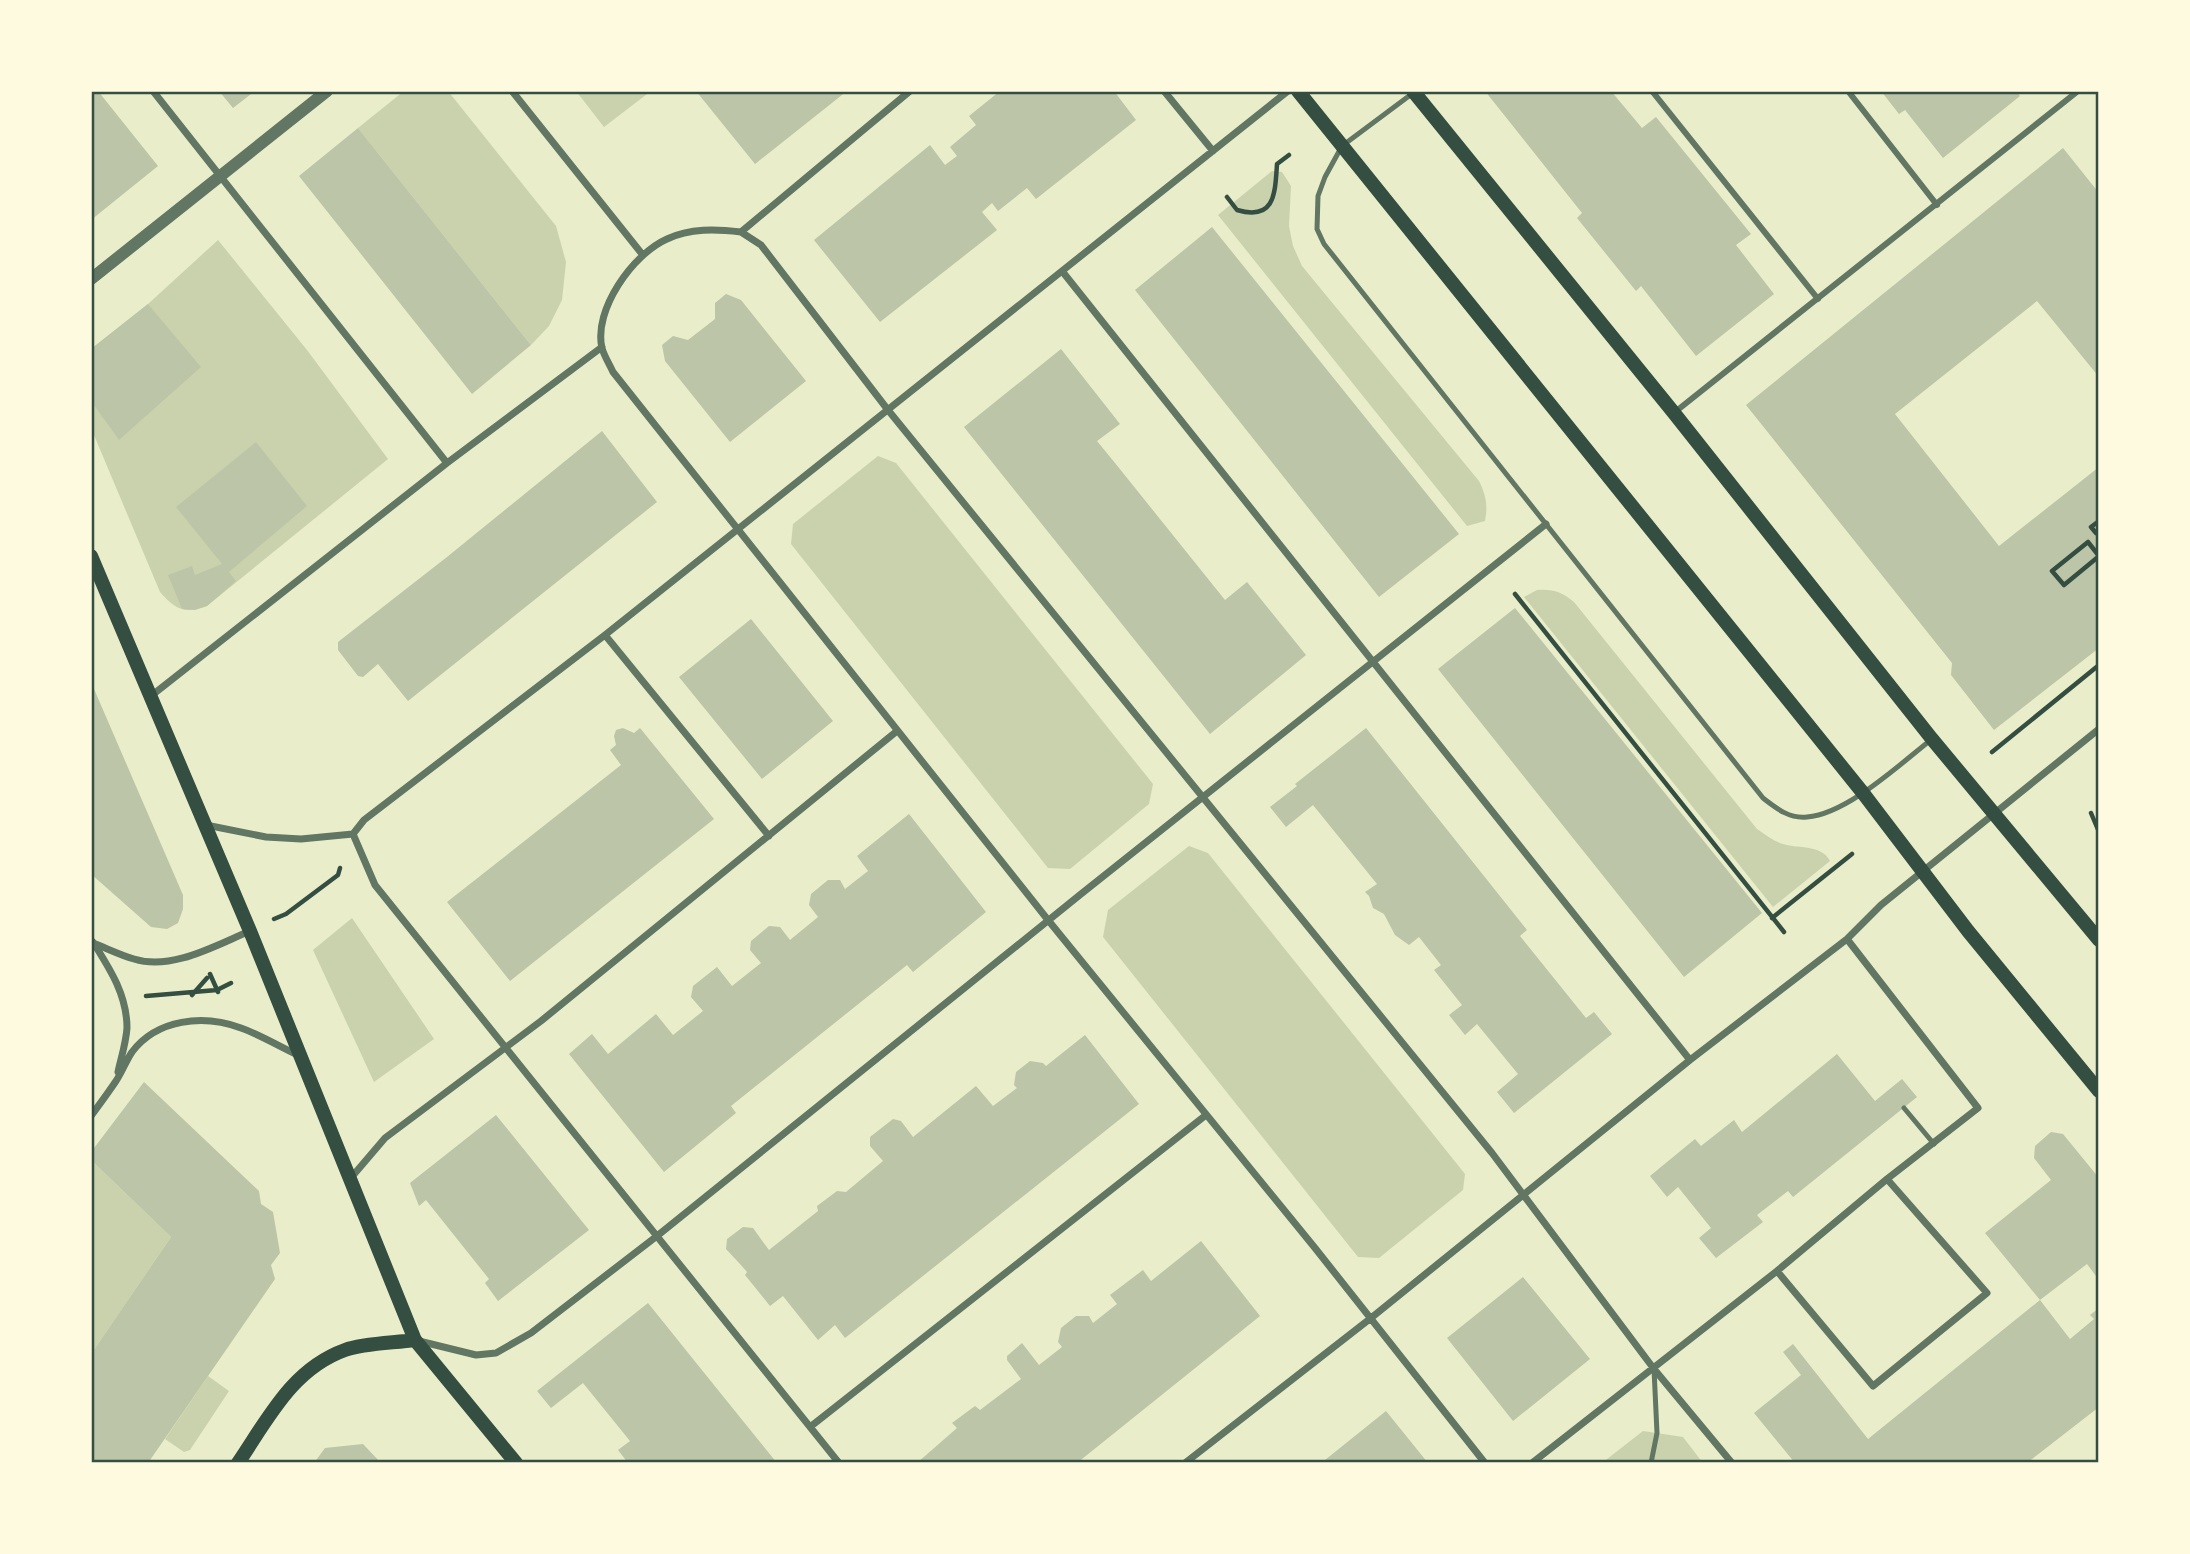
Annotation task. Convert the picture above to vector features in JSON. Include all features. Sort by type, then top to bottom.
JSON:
[{"type":"main road","points":[[1298,91],[1863,793],[1968,931],[2099,1091]]},
{"type":"main road","points":[[1413,92],[1674,413],[1932,739],[2099,940]]},
{"type":"main road","points":[[91,556],[250,931],[415,1340],[516,1463]]},
{"type":"main road","points":[[238,1463],[287,1391],[307,1370],[347,1349],[415,1340]]},
{"type":"street","points":[[153,91],[447,463]]},
{"type":"street","points":[[91,279],[327,91]]},
{"type":"street","points":[[512,91],[642,254]]},
{"type":"street","points":[[741,232],[911,91]]},
{"type":"street","points":[[1164,91],[1213,151]]},
{"type":"street","points":[[205,824],[266,837],[301,839],[352,834],[375,811],[605,635],[1288,91]]},
{"type":"street","points":[[1652,91],[1818,299]]},
{"type":"street","points":[[1848,91],[1937,205]]},
{"type":"street","points":[[1674,413],[2078,91]]},
{"type":"street","points":[[1485,1463],[1048,920],[613,372],[602,347],[602,327],[622,276],[642,254],[666,239],[692,231],[719,229],[741,232],[761,245],[888,410],[1523,1192],[1654,1368],[1732,1463]]},
{"type":"street","points":[[1062,271],[1690,1060]]},
{"type":"street","points":[[151,697],[447,463],[602,347]]},
{"type":"street","points":[[415,1340],[476,1355],[496,1353],[531,1333],[657,1236],[1048,920],[1546,524]]},
{"type":"street","points":[[605,635],[769,836]]},
{"type":"street","points":[[1185,1463],[1371,1318],[1523,1192],[1847,939],[1881,905],[2099,729]]},
{"type":"street","points":[[350,1179],[385,1139],[505,1049],[897,731]]},
{"type":"street","points":[[352,834],[375,885],[839,1463]]},
{"type":"street","points":[[92,942],[135,960],[156,962],[199,952],[250,931]]},
{"type":"street","points":[[1532,1463],[1777,1271],[1886,1179],[1978,1108],[1847,939]]},
{"type":"street","points":[[92,942],[117,981],[124,1002],[127,1029],[117,1080]]},
{"type":"street","points":[[91,1116],[117,1080],[131,1053],[146,1037],[162,1027],[194,1020],[240,1028],[301,1057]]},
{"type":"street","points":[[810,1427],[1206,1115]]},
{"type":"street","points":[[1777,1271],[1873,1386],[1987,1293],[1886,1179]]},
{"type":"lane","points":[[1413,92],[1342,146],[1325,177],[1316,207],[1317,229],[1324,244],[1763,798],[1786,814],[1805,818],[1822,814],[1863,793],[1932,739]]},
{"type":"lane","points":[[1904,1108],[1934,1144]]},
{"type":"lane","points":[[1651,1463],[1657,1433],[1654,1368]]},
{"type":"path","points":[[1227,197],[1237,210],[1257,213],[1265,210],[1272,202],[1277,164],[1289,155]]},
{"type":"path","points":[[2099,521],[2091,527],[2096,533],[2099,530]]},
{"type":"path","points":[[2088,542],[2099,556],[2064,585],[2052,571],[2088,542]]},
{"type":"path","points":[[1515,594],[1784,932]]},
{"type":"path","points":[[1992,752],[2099,665]]},
{"type":"path","points":[[2091,813],[2099,832]]},
{"type":"path","points":[[250,931],[286,914],[338,875],[352,834]]},
{"type":"path","points":[[1772,918],[1852,854]]},
{"type":"path","points":[[205,964],[221,997]]},
{"type":"path","points":[[162,1027],[210,975],[220,971]]},
{"type":"path","points":[[139,998],[218,990],[231,983]]},
{"type":"green space","points":[[404,91],[448,91],[556,226],[566,262],[562,300],[549,326],[531,345],[358,128]]},
{"type":"green space","points":[[576,91],[651,91],[604,127]]},
{"type":"green space","points":[[1272,171],[1282,172],[1291,186],[1289,226],[1293,246],[1302,266],[1479,481],[1486,500],[1485,521],[1467,526],[1218,215]]},
{"type":"green space","points":[[218,240],[307,350],[388,459],[207,606],[186,610],[171,603],[160,592],[91,428],[91,349],[148,304]]},
{"type":"green space","points":[[878,456],[896,463],[1153,784],[1149,804],[1070,869],[1048,868],[791,544],[793,524]]},
{"type":"green space","points":[[1537,590],[1557,592],[1574,602],[1757,829],[1779,843],[1815,849],[1830,861],[1773,907],[1524,597]]},
{"type":"green space","points":[[1189,846],[1208,853],[1465,1174],[1463,1190],[1379,1258],[1358,1257],[1103,937],[1108,910]]},
{"type":"green space","points":[[352,918],[434,1039],[374,1082],[313,950]]},
{"type":"green space","points":[[91,1160],[171,1237],[91,1354]]},
{"type":"green space","points":[[208,1376],[229,1391],[190,1450],[184,1452],[165,1439]]},
{"type":"green space","points":[[1643,1431],[1683,1437],[1703,1463],[1602,1463]]},
{"type":"building","points":[[91,91],[98,91],[158,166],[91,220]]},
{"type":"building","points":[[219,91],[255,91],[233,108]]},
{"type":"building","points":[[696,91],[847,91],[755,164]]},
{"type":"building","points":[[1000,91],[1114,91],[1136,120],[1036,199],[1027,188],[998,211],[992,203],[982,212],[997,230],[880,322],[814,240],[930,145],[945,165],[957,156],[950,147],[976,125],[969,116]]},
{"type":"building","points":[[1485,91],[1611,91],[1642,128],[1656,117],[1751,234],[1736,245],[1774,294],[1696,356],[1641,286],[1636,291],[1577,218],[1582,213]]},
{"type":"building","points":[[1881,91],[2016,91],[2020,96],[1943,158],[1905,110],[1899,114]]},
{"type":"building","points":[[358,128],[531,345],[472,394],[299,176]]},
{"type":"building","points":[[2063,148],[2099,193],[2099,377],[2037,301],[1895,414],[1999,546],[2099,467],[2099,648],[1994,730],[1951,675],[1952,663],[1746,405]]},
{"type":"building","points":[[1212,227],[1459,534],[1379,597],[1135,290]]},
{"type":"building","points":[[726,294],[741,300],[806,381],[730,442],[665,361],[662,345],[673,336],[688,340],[715,319],[715,303]]},
{"type":"building","points":[[148,304],[201,367],[119,440],[91,401],[91,349]]},
{"type":"building","points":[[1061,349],[1120,424],[1097,441],[1225,600],[1247,582],[1306,655],[1210,734],[964,427]]},
{"type":"building","points":[[602,431],[657,502],[408,701],[378,664],[363,677],[358,676],[338,650],[338,642]]},
{"type":"building","points":[[256,442],[307,506],[229,572],[236,581],[207,606],[195,610],[182,609],[168,575],[192,566],[195,575],[222,564],[176,507]]},
{"type":"building","points":[[1515,608],[1762,913],[1684,977],[1438,669]]},
{"type":"building","points":[[751,619],[833,721],[762,779],[679,677]]},
{"type":"building","points":[[91,682],[183,895],[183,909],[178,923],[167,929],[151,927],[91,874]]},
{"type":"building","points":[[623,728],[634,733],[640,728],[714,819],[510,981],[447,902],[621,765],[610,750],[616,745],[616,730]]},
{"type":"building","points":[[1366,728],[1527,930],[1520,936],[1586,1018],[1594,1012],[1612,1034],[1514,1113],[1497,1092],[1518,1074],[1477,1024],[1465,1035],[1449,1015],[1462,1005],[1434,970],[1441,965],[1419,937],[1409,945],[1395,935],[1384,914],[1373,908],[1365,892],[1377,884],[1313,805],[1286,827],[1270,807]]},
{"type":"building","points":[[909,814],[986,912],[913,972],[907,965],[731,1106],[736,1113],[664,1172],[569,1054],[592,1034],[608,1054],[656,1014],[673,1035],[703,1011],[691,997],[693,986],[717,967],[732,986],[761,963],[750,950],[751,941],[769,926],[780,927],[790,940],[818,917],[809,905],[811,894],[828,880],[840,880],[845,889],[868,871],[857,856]]},
{"type":"building","points":[[1085,1035],[1139,1104],[845,1338],[835,1325],[818,1340],[783,1296],[770,1306],[745,1275],[747,1272],[726,1249],[727,1239],[743,1227],[753,1228],[769,1250],[818,1211],[817,1206],[837,1191],[846,1192],[883,1161],[870,1146],[870,1137],[893,1119],[901,1121],[913,1137],[976,1086],[993,1106],[1017,1088],[1014,1085],[1016,1072],[1030,1061],[1046,1066]]},
{"type":"building","points":[[1837,1054],[1875,1101],[1902,1079],[1917,1097],[1793,1197],[1788,1191],[1757,1215],[1763,1222],[1716,1258],[1699,1238],[1711,1228],[1678,1187],[1667,1197],[1650,1176],[1695,1139],[1701,1146],[1734,1120],[1742,1132]]},
{"type":"building","points":[[144,1082],[259,1191],[261,1204],[273,1212],[280,1253],[271,1265],[275,1279],[148,1463],[91,1463],[91,1354],[171,1237],[91,1160],[91,1152]]},
{"type":"building","points":[[496,1115],[589,1230],[498,1301],[485,1283],[489,1279],[426,1200],[419,1206],[410,1183]]},
{"type":"building","points":[[2051,1132],[2063,1134],[2099,1178],[2099,1280],[2087,1264],[2040,1300],[1985,1233],[2051,1180],[2034,1158],[2035,1146]]},
{"type":"building","points":[[1201,1241],[1260,1316],[1077,1463],[917,1463],[957,1428],[952,1423],[975,1406],[980,1410],[1021,1379],[1007,1356],[1022,1343],[1039,1365],[1062,1347],[1058,1342],[1061,1328],[1076,1316],[1089,1316],[1093,1323],[1117,1304],[1110,1295],[1143,1270],[1151,1281]]},
{"type":"building","points":[[1523,1277],[1590,1359],[1513,1421],[1447,1338]]},
{"type":"building","points":[[2040,1300],[2070,1339],[2094,1319],[2090,1315],[2099,1308],[2099,1407],[2027,1463],[1795,1463],[1754,1413],[1801,1375],[1783,1352],[1793,1344],[1868,1439]]},
{"type":"building","points":[[648,1303],[777,1463],[628,1463],[618,1450],[630,1441],[583,1383],[551,1408],[537,1391]]},
{"type":"building","points":[[1386,1411],[1428,1463],[1328,1463],[1325,1460]]},
{"type":"building","points":[[363,1444],[381,1463],[314,1463],[325,1448]]}]
